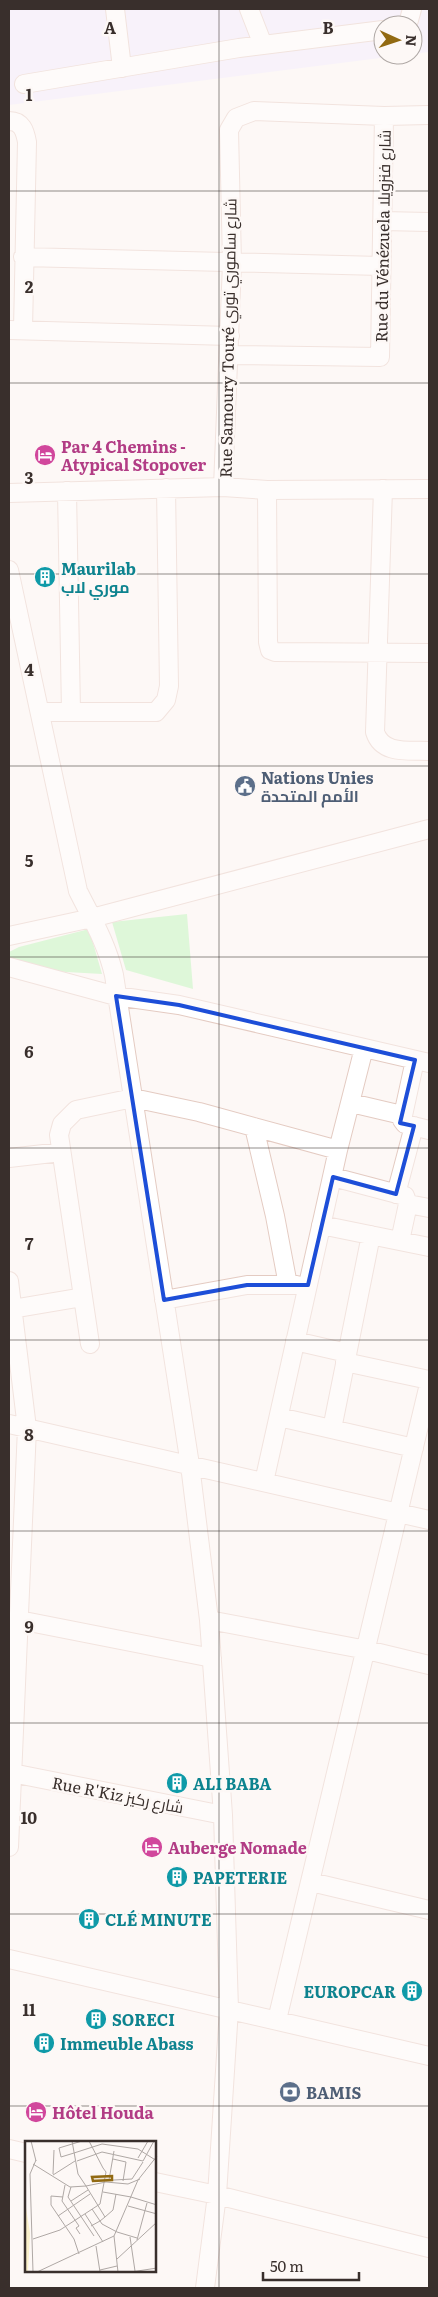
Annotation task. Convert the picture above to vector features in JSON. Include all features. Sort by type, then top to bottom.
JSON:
[{"type":"street","points":[[115,9],[122,68]]},
{"type":"street","points":[[249,9],[263,45]]},
{"type":"street","points":[[24,84],[263,45],[373,31]]},
{"type":"street","name":"Rue Samoury Touré شارع ساموري توري","points":[[223,487],[232,263],[229,130],[236,118],[254,111],[384,116]]},
{"type":"street","points":[[384,116],[429,115]]},
{"type":"street","name":"Rue du Vénézuela شارع فنزويلا","points":[[228,355],[380,357],[384,116]]},
{"type":"street","points":[[10,120],[20,124],[25,130],[27,142],[23,258],[16,330],[230,336]]},
{"type":"street","points":[[382,222],[429,222]]},
{"type":"street","points":[[23,258],[381,266]]},
{"type":"street","points":[[9,493],[223,487],[267,490],[429,489]]},
{"type":"street","points":[[40,712],[156,712],[166,700],[169,686],[166,488]]},
{"type":"street","points":[[383,489],[374,732],[378,742],[384,747],[395,750],[429,752]]},
{"type":"street","points":[[267,490],[268,642],[270,650],[275,652],[377,651],[429,653]]},
{"type":"street","points":[[67,491],[71,712]]},
{"type":"street","points":[[9,570],[78,891],[110,956],[190,1465],[209,1620],[223,1816],[229,2003],[217,2195],[205,2288]]},
{"type":"street","points":[[9,936],[92,918],[429,829]]},
{"type":"street","points":[[9,967],[116,996],[179,1005],[422,1061],[415,1124],[402,1199],[400,1241]]},
{"type":"street","points":[[264,1482],[338,1150],[364,1048]]},
{"type":"street","points":[[90,1344],[59,1135],[62,1124],[76,1110],[133,1098],[157,1102],[254,1126],[338,1150]]},
{"type":"street","points":[[351,1103],[415,1124]]},
{"type":"street","points":[[254,1126],[275,1216],[288,1285]]},
{"type":"street","points":[[9,1158],[61,1152]]},
{"type":"street","points":[[332,1177],[429,1208]]},
{"type":"street","points":[[321,1225],[429,1247]]},
{"type":"street","points":[[332,1429],[371,1235]]},
{"type":"street","points":[[9,1282],[27,1428],[19,1620],[12,1681],[12,1773],[9,1847]]},
{"type":"street","points":[[164,1300],[247,1285],[308,1285]]},
{"type":"street","points":[[12,1309],[83,1297]]},
{"type":"street","points":[[296,1341],[429,1380]]},
{"type":"street","points":[[278,2014],[312,1882],[429,1384]]},
{"type":"street","points":[[279,1417],[414,1448]]},
{"type":"street","points":[[9,1424],[429,1520]]},
{"type":"street","points":[[19,1620],[212,1658]]},
{"type":"street","points":[[209,1620],[367,1650],[429,1665]]},
{"type":"street","name":"Rue R'Kiz شارع ركيز","points":[[12,1773],[223,1816]]},
{"type":"street","points":[[312,1882],[429,1910]]},
{"type":"street","points":[[9,1948],[229,2003]]},
{"type":"street","points":[[9,1959],[429,2043]]},
{"type":"street","points":[[278,2014],[429,2056]]},
{"type":"street","points":[[9,2149],[25,2153]]},
{"type":"street","points":[[156,2182],[217,2195],[429,2248]]},
{"type":"highlighted area","points":[[116,996],[179,1005],[415,1060],[400,1123],[414,1126],[396,1194],[333,1177],[308,1285],[247,1285],[164,1300]]},
{"type":"shaded area","points":[[9,9],[429,9],[429,52],[423,53],[423,15],[373,15],[373,59],[9,105]]},
{"type":"green space","points":[[187,914],[193,989],[126,970],[112,922]]},
{"type":"green space","points":[[89,929],[102,974],[31,970],[9,962],[9,952],[19,947]]},
{"type":"place","name":"Par 4 Chemins - Atypical Stopover","points":[[45,455]]},
{"type":"place","name":"Maurilab موري لاب","points":[[45,577]]},
{"type":"place","name":"Nations Unies الأمم المتحدة","points":[[245,786]]},
{"type":"place","name":"ALI BABA","points":[[177,1783]]},
{"type":"place","name":"Auberge Nomade","points":[[152,1847]]},
{"type":"place","name":"PAPETERIE","points":[[177,1877]]},
{"type":"place","name":"CLÉ MINUTE","points":[[89,1919]]},
{"type":"place","name":"EUROPCAR","points":[[412,1991]]},
{"type":"place","name":"SORECI","points":[[96,2019]]},
{"type":"place","name":"Immeuble Abass","points":[[44,2043]]},
{"type":"place","name":"BAMIS","points":[[290,2092]]},
{"type":"place","name":"Hôtel Houda","points":[[36,2112]]}]
